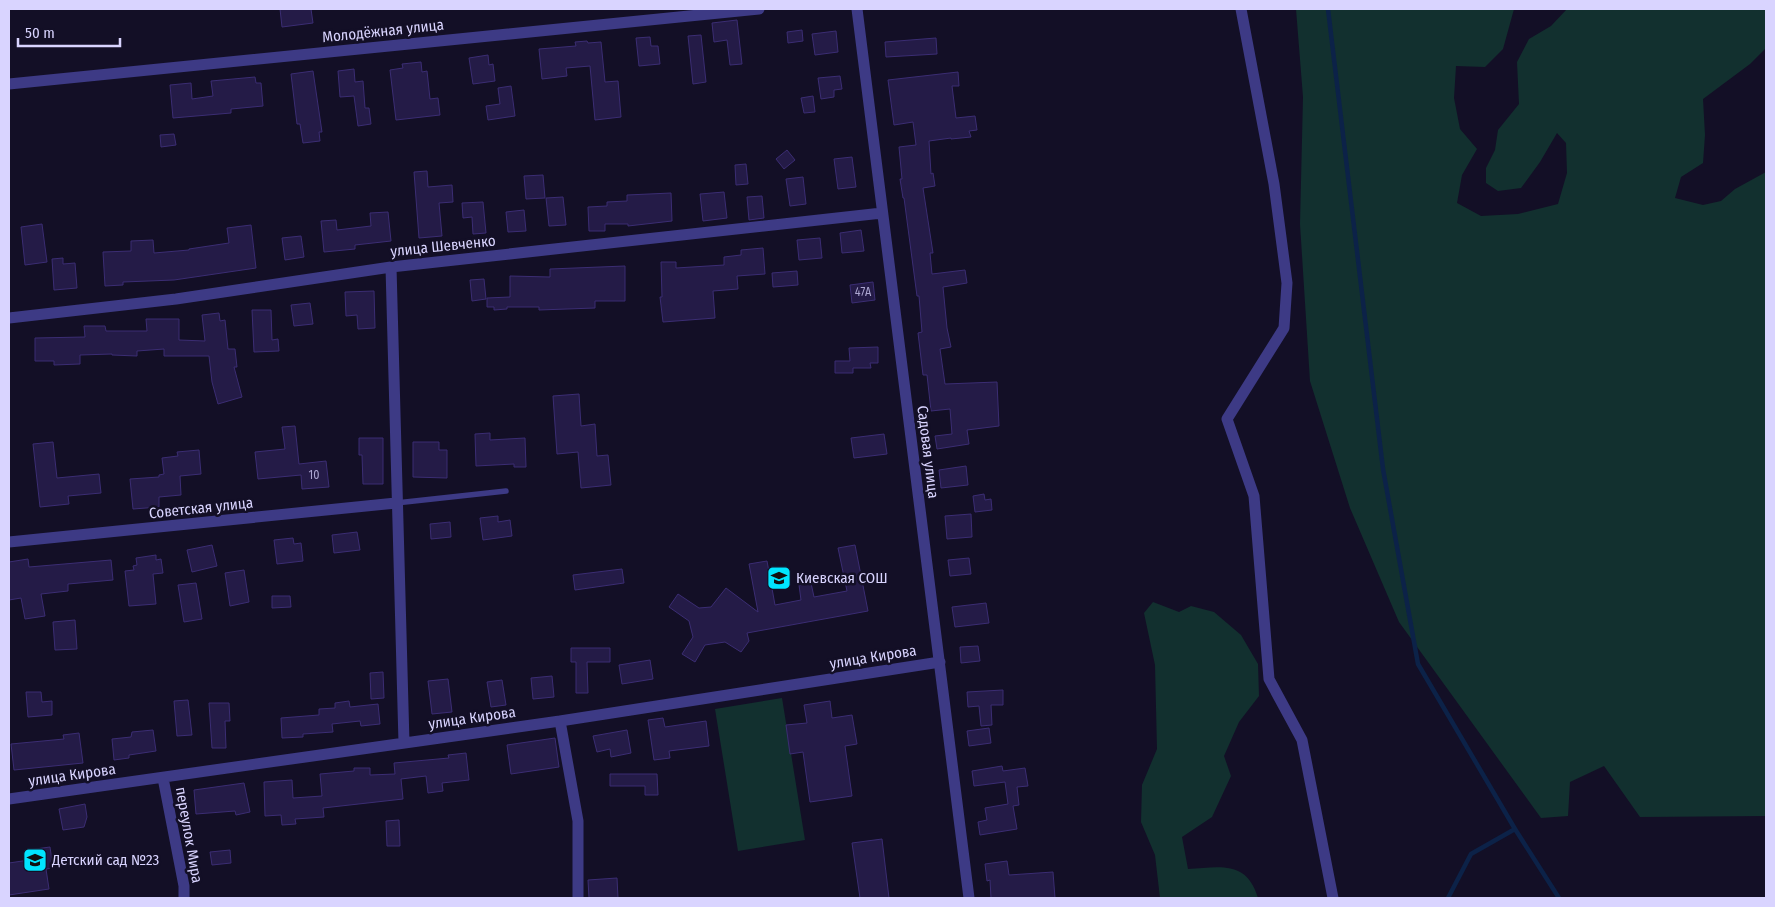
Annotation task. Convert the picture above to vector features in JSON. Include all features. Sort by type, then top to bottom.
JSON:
[{"type":"street","name":"Молодёжная улица","points":[[9,84],[759,9]]},
{"type":"street","name":"Садовая улица","points":[[857,9],[969,898]]},
{"type":"street","points":[[1241,9],[1274,184],[1287,283],[1284,328],[1226,419],[1254,496],[1269,679],[1302,740],[1333,898]]},
{"type":"street","name":"улица Шевченко","points":[[9,318],[176,299],[391,267],[882,213]]},
{"type":"street","points":[[391,267],[404,743]]},
{"type":"street","name":"Советская улица","points":[[9,542],[396,503]]},
{"type":"street","name":"улица Кирова","points":[[9,799],[560,721],[940,662]]},
{"type":"street","points":[[560,721],[578,821],[578,898]]},
{"type":"street","name":"переулок Мира","points":[[163,778],[184,886],[184,898]]},
{"type":"lane","points":[[396,503],[506,491]]},
{"type":"green space","points":[[1296,9],[1514,9],[1503,49],[1485,67],[1456,66],[1454,98],[1460,129],[1477,149],[1462,175],[1457,203],[1481,216],[1518,214],[1558,204],[1567,173],[1566,143],[1557,133],[1540,162],[1521,188],[1498,191],[1486,183],[1486,168],[1495,150],[1498,130],[1519,104],[1517,62],[1529,39],[1551,26],[1567,9],[1766,9],[1766,48],[1750,64],[1703,99],[1705,135],[1703,163],[1681,177],[1675,198],[1703,205],[1721,201],[1735,189],[1766,172],[1766,816],[1640,817],[1604,766],[1570,782],[1568,816],[1541,818],[1399,622],[1350,508],[1310,381],[1300,224],[1303,97]]},
{"type":"green space","points":[[1153,602],[1179,612],[1191,606],[1214,612],[1241,635],[1258,664],[1259,696],[1239,722],[1224,756],[1231,776],[1212,817],[1182,837],[1188,869],[1231,868],[1247,877],[1258,898],[1160,898],[1155,855],[1141,822],[1142,785],[1157,749],[1155,665],[1144,613]]},
{"type":"green space","points":[[782,698],[805,840],[738,851],[715,709]]},
{"type":"building","points":[[280,9],[311,9],[313,23],[282,27]]},
{"type":"building","points":[[737,20],[742,64],[730,65],[727,40],[714,42],[712,23]]},
{"type":"building","points":[[802,30],[803,41],[788,43],[787,32]]},
{"type":"building","points":[[836,31],[838,52],[815,55],[812,34]]},
{"type":"building","points":[[701,35],[706,82],[693,84],[688,36]]},
{"type":"building","points":[[650,37],[651,46],[658,46],[660,64],[639,66],[636,38]]},
{"type":"building","points":[[936,38],[937,54],[886,57],[885,42]]},
{"type":"building","points":[[587,41],[588,43],[601,42],[605,82],[618,81],[621,117],[595,120],[590,66],[566,68],[567,76],[542,79],[539,49],[576,46],[575,42]]},
{"type":"building","points":[[488,55],[489,65],[493,64],[495,81],[473,84],[469,58]]},
{"type":"building","points":[[421,62],[422,72],[427,71],[430,99],[438,98],[440,115],[396,120],[390,70],[403,68],[402,64]]},
{"type":"building","points":[[354,69],[355,82],[363,81],[365,108],[369,108],[371,124],[358,126],[354,96],[340,97],[338,71]]},
{"type":"building","points":[[313,71],[322,132],[319,132],[320,141],[303,143],[300,124],[297,124],[291,74]]},
{"type":"building","points":[[958,72],[959,86],[952,86],[956,118],[975,116],[977,130],[969,131],[971,137],[929,141],[931,174],[933,173],[935,186],[923,188],[933,253],[930,253],[932,274],[965,270],[967,283],[943,287],[951,347],[940,349],[945,384],[997,382],[999,426],[967,430],[969,444],[937,449],[935,436],[952,434],[950,409],[931,411],[927,375],[923,375],[918,333],[922,332],[919,296],[917,296],[900,179],[902,179],[899,147],[916,145],[913,122],[894,125],[888,80]]},
{"type":"building","points":[[840,76],[842,89],[834,90],[834,97],[821,99],[818,78]]},
{"type":"building","points":[[255,77],[256,83],[261,83],[263,106],[231,109],[231,113],[173,118],[170,85],[191,83],[192,99],[213,96],[211,81]]},
{"type":"building","points":[[511,86],[515,116],[488,120],[486,106],[500,104],[498,88]]},
{"type":"building","points":[[813,96],[815,112],[804,113],[801,98]]},
{"type":"building","points":[[174,134],[176,145],[161,147],[160,135]]},
{"type":"building","points":[[787,150],[795,160],[784,169],[776,159]]},
{"type":"building","points":[[852,157],[856,187],[838,189],[834,159]]},
{"type":"building","points":[[746,164],[748,184],[736,185],[735,165]]},
{"type":"building","points":[[427,171],[428,187],[452,185],[453,202],[439,203],[442,236],[419,238],[414,172]]},
{"type":"building","points":[[543,175],[545,198],[526,199],[524,176]]},
{"type":"building","points":[[803,177],[806,204],[790,206],[786,179]]},
{"type":"building","points":[[724,192],[727,218],[703,221],[700,194]]},
{"type":"building","points":[[671,193],[672,221],[628,226],[628,224],[605,224],[605,231],[589,231],[588,207],[607,206],[607,202],[627,201],[627,195]]},
{"type":"building","points":[[762,196],[764,218],[749,220],[747,197]]},
{"type":"building","points":[[563,197],[566,225],[549,226],[546,198]]},
{"type":"building","points":[[483,202],[486,233],[473,234],[472,217],[463,218],[462,203]]},
{"type":"building","points":[[524,210],[526,231],[508,232],[506,212]]},
{"type":"building","points":[[388,212],[391,241],[355,245],[355,249],[324,252],[321,221],[336,220],[337,230],[371,226],[370,213]]},
{"type":"building","points":[[42,224],[47,262],[25,265],[21,227]]},
{"type":"building","points":[[251,225],[256,268],[174,280],[123,282],[123,285],[105,286],[103,252],[131,251],[131,241],[153,240],[154,253],[189,250],[229,243],[227,228]]},
{"type":"building","points":[[861,230],[864,251],[842,253],[840,233]]},
{"type":"building","points":[[301,236],[304,257],[285,260],[282,238]]},
{"type":"building","points":[[820,238],[822,258],[799,260],[797,240]]},
{"type":"building","points":[[763,248],[765,274],[737,276],[738,289],[713,291],[715,318],[663,322],[660,297],[662,297],[661,262],[676,262],[676,268],[724,265],[724,257],[741,255],[741,250]]},
{"type":"building","points":[[63,258],[63,264],[75,263],[77,288],[54,290],[52,259]]},
{"type":"building","points":[[625,266],[625,301],[595,301],[595,308],[539,310],[539,307],[507,307],[507,309],[494,310],[494,307],[487,307],[487,298],[510,297],[510,276],[550,277],[550,269]]},
{"type":"building","points":[[797,271],[798,285],[773,287],[772,273]]},
{"type":"building","points":[[484,279],[486,299],[472,301],[470,280]]},
{"type":"building","points":[[873,282],[875,300],[852,303],[850,285]]},
{"type":"building","points":[[374,291],[375,328],[358,329],[357,315],[346,316],[345,292]]},
{"type":"building","points":[[310,303],[313,324],[294,326],[291,305]]},
{"type":"building","points":[[252,310],[271,310],[272,340],[278,339],[279,351],[254,352]]},
{"type":"building","points":[[219,313],[220,321],[225,320],[228,349],[235,349],[237,367],[234,367],[242,397],[218,404],[212,382],[209,356],[164,356],[164,349],[137,351],[137,356],[112,354],[80,355],[80,364],[54,365],[54,361],[35,361],[35,338],[85,337],[84,326],[105,326],[106,331],[147,331],[146,319],[179,319],[179,340],[205,341],[202,315]]},
{"type":"building","points":[[878,347],[878,363],[870,363],[871,368],[853,368],[853,373],[835,373],[835,361],[850,361],[849,348]]},
{"type":"building","points":[[579,394],[581,426],[595,424],[597,456],[608,455],[611,485],[581,488],[578,452],[557,454],[553,396]]},
{"type":"building","points":[[295,426],[299,464],[326,461],[329,487],[302,489],[301,475],[258,479],[255,452],[285,449],[282,427]]},
{"type":"building","points":[[490,433],[490,440],[525,438],[526,467],[514,467],[514,464],[476,466],[475,434]]},
{"type":"building","points":[[884,434],[887,454],[854,458],[851,438]]},
{"type":"building","points":[[359,438],[383,438],[383,484],[363,484],[362,455],[359,455]]},
{"type":"building","points":[[53,442],[57,478],[99,474],[101,493],[68,496],[69,504],[40,507],[33,444]]},
{"type":"building","points":[[413,442],[439,442],[439,450],[447,450],[447,478],[413,477]]},
{"type":"building","points":[[199,450],[201,474],[180,476],[181,495],[159,497],[159,507],[133,509],[130,479],[159,477],[159,475],[164,474],[162,458],[178,456],[177,452]]},
{"type":"building","points":[[966,466],[968,485],[941,488],[939,470]]},
{"type":"building","points":[[984,494],[985,500],[991,499],[992,510],[975,512],[973,496]]},
{"type":"building","points":[[971,514],[972,537],[947,539],[945,516]]},
{"type":"building","points":[[498,516],[498,522],[510,520],[512,536],[483,540],[480,518]]},
{"type":"building","points":[[450,522],[451,537],[431,539],[430,524]]},
{"type":"building","points":[[357,532],[360,550],[334,553],[332,535]]},
{"type":"building","points":[[293,538],[294,544],[301,543],[303,561],[277,564],[274,540]]},
{"type":"building","points":[[212,545],[217,566],[192,572],[187,550]]},
{"type":"building","points":[[855,545],[868,611],[747,633],[749,641],[741,652],[725,642],[705,645],[695,662],[682,654],[693,637],[689,621],[669,607],[678,594],[699,608],[711,607],[726,588],[758,612],[749,564],[767,561],[775,605],[801,600],[799,585],[811,583],[814,597],[847,591],[838,548]]},
{"type":"building","points":[[156,555],[156,560],[161,559],[163,573],[153,574],[156,604],[129,606],[125,571],[134,570],[133,566],[137,565],[136,558]]},
{"type":"building","points":[[969,558],[971,574],[950,576],[948,560]]},
{"type":"building","points":[[28,559],[29,567],[111,560],[113,580],[68,584],[68,591],[41,594],[45,616],[25,619],[21,598],[9,600],[9,562]]},
{"type":"building","points":[[622,569],[624,583],[575,590],[573,575]]},
{"type":"building","points":[[244,570],[249,602],[230,606],[225,573]]},
{"type":"building","points":[[196,583],[202,619],[184,622],[178,585]]},
{"type":"building","points":[[272,596],[290,596],[291,607],[272,608]]},
{"type":"building","points":[[986,603],[989,623],[955,627],[952,607]]},
{"type":"building","points":[[75,620],[77,649],[55,650],[53,622]]},
{"type":"building","points":[[978,646],[980,661],[961,663],[960,647]]},
{"type":"building","points":[[571,648],[610,648],[610,662],[587,662],[588,693],[576,693],[576,662],[571,662]]},
{"type":"building","points":[[650,660],[653,679],[622,684],[619,665]]},
{"type":"building","points":[[383,672],[384,698],[371,699],[370,673]]},
{"type":"building","points":[[552,676],[554,697],[533,699],[531,678]]},
{"type":"building","points":[[448,679],[452,712],[432,714],[428,681]]},
{"type":"building","points":[[502,680],[506,705],[491,707],[487,682]]},
{"type":"building","points":[[1003,690],[1003,705],[991,705],[992,725],[981,726],[979,706],[968,707],[967,692]]},
{"type":"building","points":[[26,692],[41,692],[42,702],[52,701],[52,715],[28,717]]},
{"type":"building","points":[[188,700],[192,735],[177,736],[174,701]]},
{"type":"building","points":[[349,701],[350,707],[378,704],[380,724],[361,726],[360,721],[332,724],[333,732],[303,734],[303,737],[282,738],[281,718],[319,715],[319,709],[335,708],[335,703]]},
{"type":"building","points":[[830,701],[832,718],[852,715],[857,744],[845,746],[852,796],[810,802],[803,752],[790,754],[786,725],[807,723],[804,705]]},
{"type":"building","points":[[209,703],[229,703],[230,721],[225,721],[226,748],[212,748]]},
{"type":"building","points":[[663,718],[665,727],[706,721],[709,746],[669,751],[670,758],[654,760],[648,720]]},
{"type":"building","points":[[989,728],[991,743],[969,746],[967,731]]},
{"type":"building","points":[[153,730],[156,751],[129,755],[129,758],[114,760],[112,739],[131,737],[132,732]]},
{"type":"building","points":[[627,730],[631,753],[611,757],[610,749],[597,752],[593,736]]},
{"type":"building","points":[[79,733],[83,763],[14,770],[11,744],[64,739],[63,735]]},
{"type":"building","points":[[555,738],[559,767],[511,774],[507,745]]},
{"type":"building","points":[[466,753],[469,780],[442,783],[443,791],[428,793],[426,776],[401,779],[403,799],[323,808],[324,817],[295,819],[296,824],[282,825],[281,815],[265,816],[264,782],[292,780],[293,798],[322,796],[320,774],[354,771],[354,768],[370,768],[370,775],[395,774],[394,763],[449,758],[448,755]]},
{"type":"building","points":[[1002,766],[1003,771],[1025,768],[1028,786],[1017,787],[1019,805],[1013,806],[1017,829],[980,835],[978,822],[987,820],[985,808],[1008,804],[1005,782],[974,786],[972,771]]},
{"type":"building","points":[[610,774],[657,774],[658,795],[645,795],[645,786],[610,786]]},
{"type":"building","points":[[244,783],[250,812],[236,815],[235,811],[196,814],[194,790]]},
{"type":"building","points":[[85,804],[87,817],[84,827],[63,830],[59,809]]},
{"type":"building","points":[[399,820],[400,846],[387,846],[386,821]]},
{"type":"building","points":[[882,839],[889,898],[860,898],[852,843]]},
{"type":"building","points":[[50,847],[53,868],[46,869],[49,889],[9,895],[9,863],[29,860],[28,850]]},
{"type":"building","points":[[230,850],[231,863],[212,865],[210,852]]},
{"type":"building","points":[[1007,861],[1009,875],[1053,872],[1055,898],[991,898],[990,880],[987,881],[985,864]]},
{"type":"building","points":[[617,878],[618,898],[589,898],[588,880]]},
{"type":"waterway","points":[[1328,9],[1383,469],[1418,664],[1515,829]]},
{"type":"waterway","points":[[1448,898],[1471,854],[1515,829],[1559,898]]},
{"type":"place","name":"Киевская СОШ","points":[[779,578]]},
{"type":"place","name":"Детский сад №23","points":[[35,860]]}]
